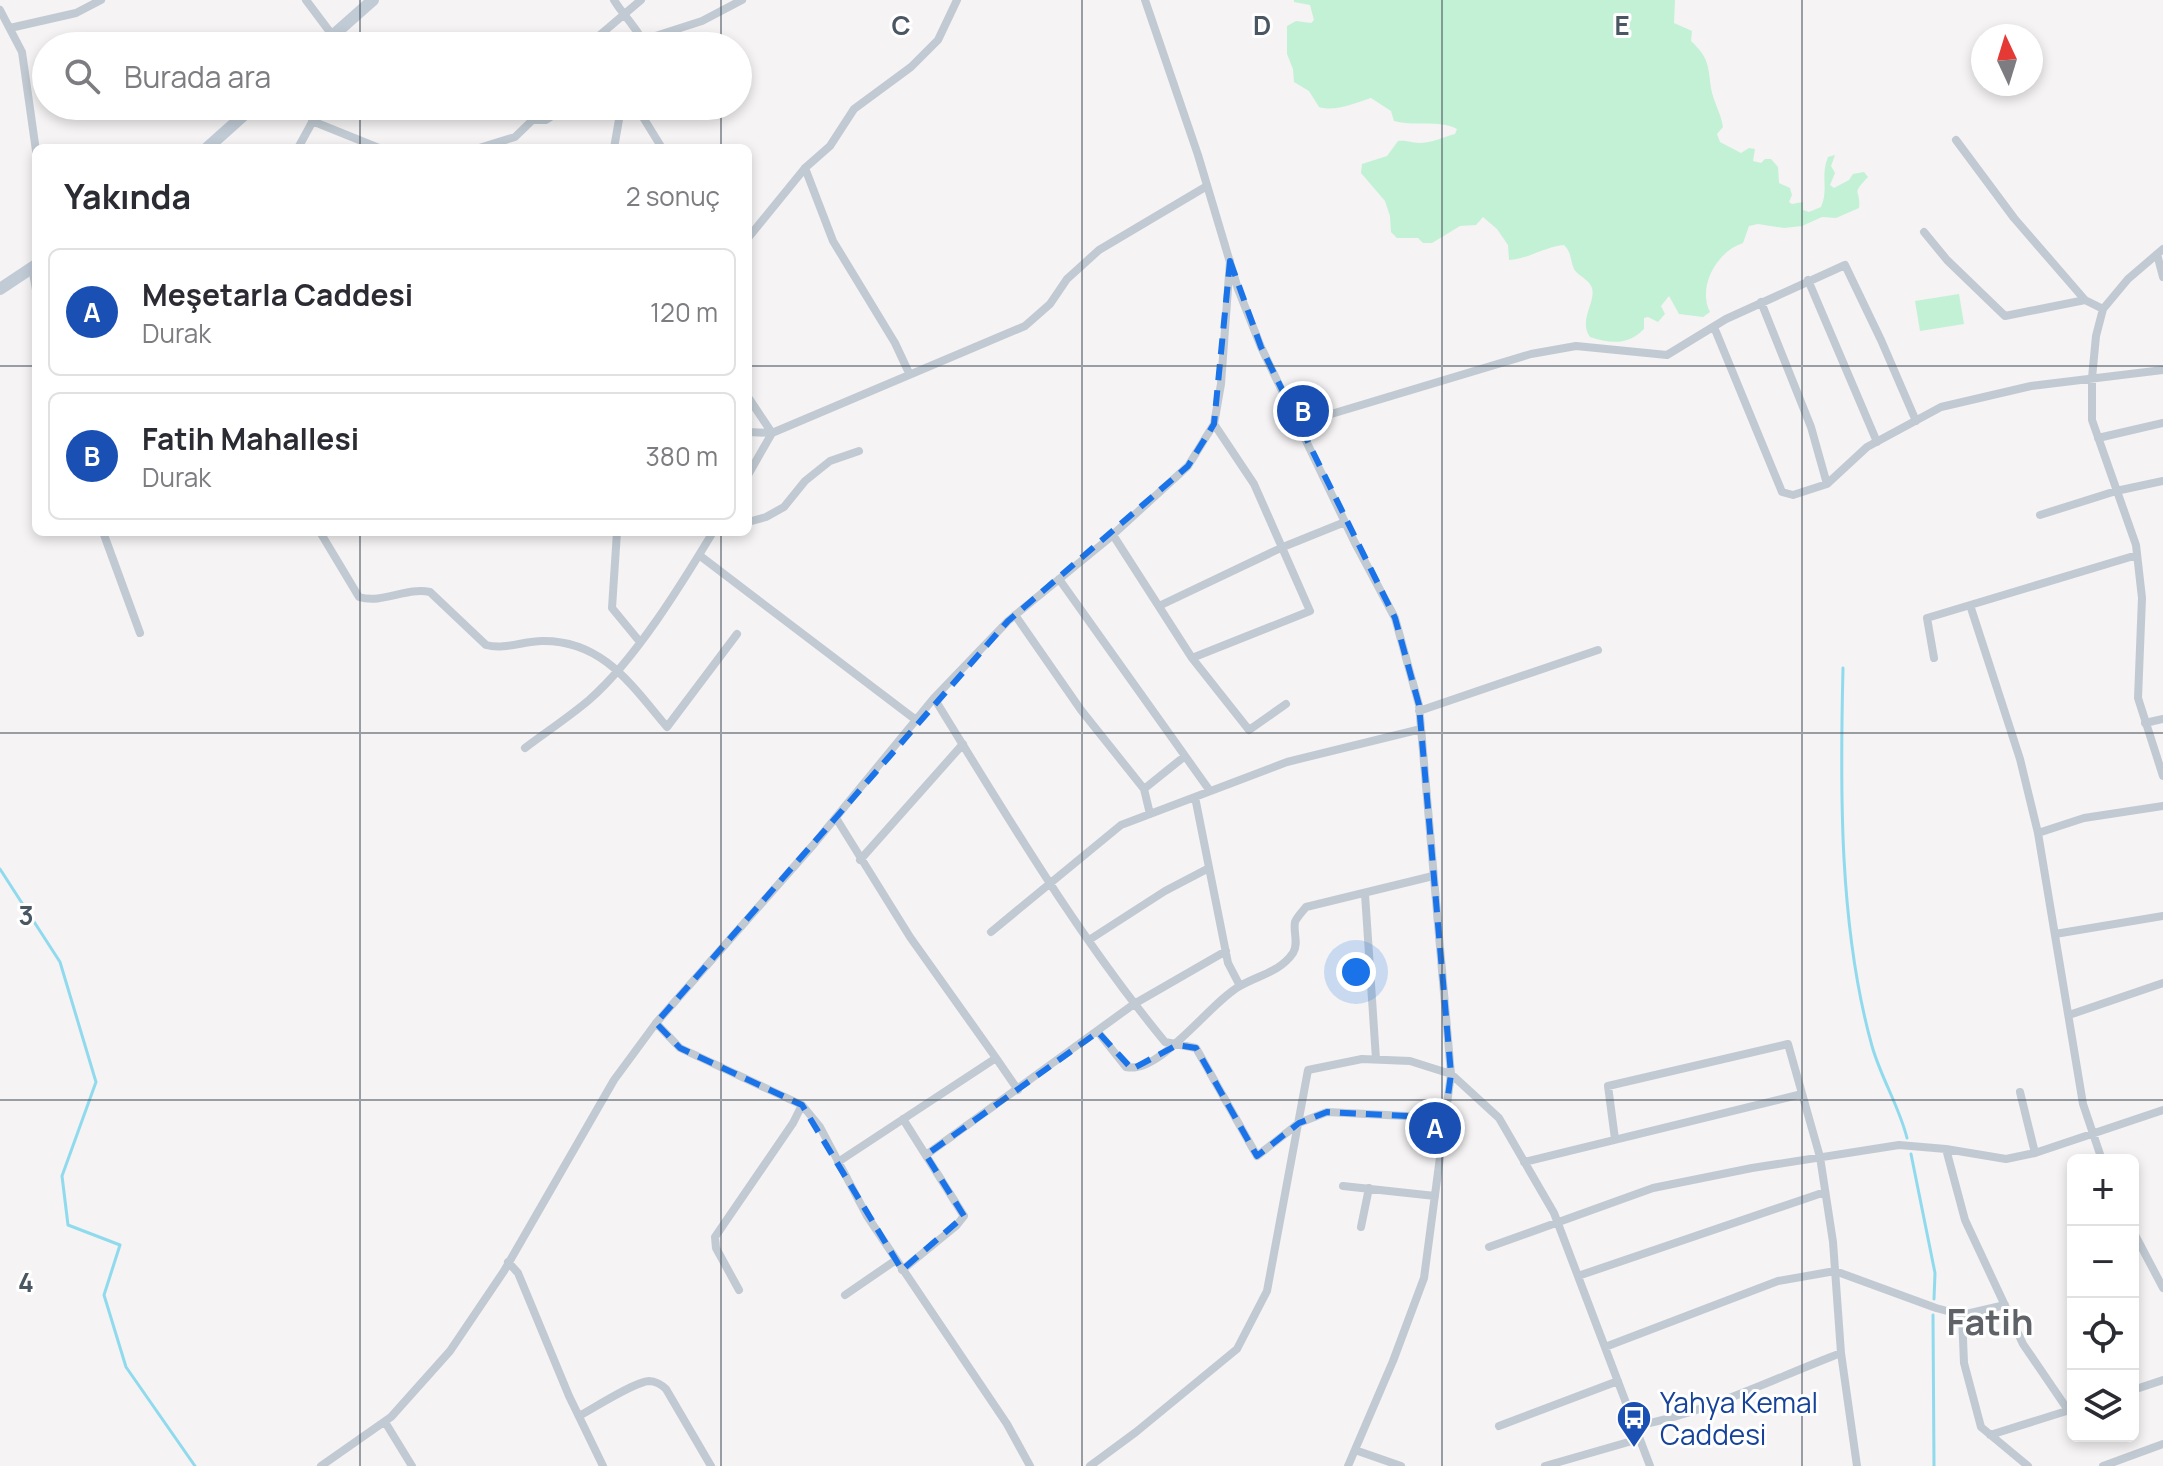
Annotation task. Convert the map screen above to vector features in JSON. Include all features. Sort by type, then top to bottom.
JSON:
[{"type":"street","points":[[10,28],[76,13],[101,0]]},
{"type":"street","points":[[306,0],[330,32]]},
{"type":"street","points":[[337,32],[373,0]]},
{"type":"street","points":[[614,0],[635,32]]},
{"type":"street","points":[[603,32],[641,0]]},
{"type":"street","points":[[673,32],[742,0]]},
{"type":"street","points":[[752,233],[805,168],[830,146],[854,109],[911,67],[938,40],[957,0]]},
{"type":"street","points":[[1145,0],[1261,347],[1395,618],[1419,711],[1451,1074],[1424,1278],[1348,1466]]},
{"type":"street","points":[[0,10],[22,52],[35,144]]},
{"type":"street","points":[[211,144],[238,120]]},
{"type":"street","points":[[492,144],[515,137],[533,120],[546,120]]},
{"type":"street","points":[[615,144],[619,120]]},
{"type":"street","points":[[643,120],[659,144]]},
{"type":"street","points":[[300,144],[312,121],[369,144]]},
{"type":"street","points":[[1956,140],[2014,218],[2085,300],[2103,309]]},
{"type":"street","points":[[805,168],[833,241],[895,343],[909,373]]},
{"type":"street","points":[[752,432],[772,433],[1025,326],[1050,304],[1067,279],[1099,250],[1207,186]]},
{"type":"street","points":[[1924,232],[1947,260],[2005,316],[2085,300]]},
{"type":"street","points":[[2160,252],[2163,277]]},
{"type":"street","points":[[2160,252],[2128,279],[2103,309],[2096,336],[2092,420],[2137,555],[2142,598],[2138,698],[2163,776]]},
{"type":"street","points":[[321,1466],[385,1422],[450,1351],[508,1262],[614,1080],[656,1023],[836,818],[934,698],[1015,615],[1113,535],[1188,466],[1214,424],[1221,384],[1230,261]]},
{"type":"street","points":[[1298,424],[1531,354],[1576,346],[1667,355],[1761,302],[1845,265],[1916,421]]},
{"type":"street","points":[[0,289],[32,267]]},
{"type":"street","points":[[1808,280],[1877,442]]},
{"type":"street","points":[[1761,302],[1811,427],[1827,484]]},
{"type":"street","points":[[1714,327],[1782,492],[1793,495],[1827,484],[1867,447],[1941,407],[2031,386],[2163,370]]},
{"type":"street","points":[[752,403],[772,433]]},
{"type":"street","points":[[2098,438],[2163,423]]},
{"type":"street","points":[[1192,658],[1310,611],[1254,484],[1214,424]]},
{"type":"street","points":[[752,468],[772,433]]},
{"type":"street","points":[[752,521],[784,507],[805,481],[830,461],[859,451]]},
{"type":"street","points":[[2040,515],[2116,491],[2163,481]]},
{"type":"street","points":[[1159,606],[1283,547],[1345,522]]},
{"type":"street","points":[[1113,535],[1192,658],[1249,730],[1286,704]]},
{"type":"street","points":[[104,536],[140,633]]},
{"type":"street","points":[[322,536],[359,597],[377,600],[419,591],[430,592],[486,645],[496,647],[544,641],[567,644],[603,658],[617,669],[667,727],[737,634]]},
{"type":"street","points":[[617,536],[612,608],[640,642]]},
{"type":"street","points":[[525,748],[591,699],[640,642],[711,536]]},
{"type":"street","points":[[699,555],[916,720]]},
{"type":"street","points":[[1934,658],[1927,618],[2137,555]]},
{"type":"street","points":[[1059,579],[1210,791]]},
{"type":"street","points":[[1970,605],[2020,759],[2038,833],[2083,1104],[2100,1154]]},
{"type":"street","points":[[1015,615],[1081,710],[1144,789],[1150,814]]},
{"type":"street","points":[[1419,711],[1598,650]]},
{"type":"street","points":[[934,698],[1049,884],[1134,1004],[1165,1042],[1196,1048],[1257,1156],[1299,1123],[1327,1112],[1445,1118]]},
{"type":"street","points":[[2145,723],[2163,719]]},
{"type":"street","points":[[991,932],[1121,825],[1287,762],[1421,729]]},
{"type":"street","points":[[860,860],[963,744]]},
{"type":"street","points":[[1144,789],[1185,756]]},
{"type":"street","points":[[1195,797],[1228,963],[1240,986]]},
{"type":"street","points":[[2038,833],[2084,818],[2163,806]]},
{"type":"street","points":[[836,818],[910,937],[1018,1090]]},
{"type":"street","points":[[1089,940],[1165,891],[1209,868]]},
{"type":"street","points":[[1098,1032],[1126,1067],[1140,1067],[1177,1045],[1208,1010],[1240,986],[1270,974],[1293,952],[1297,942],[1295,921],[1306,907],[1433,876]]},
{"type":"street","points":[[1365,894],[1376,1059]]},
{"type":"street","points":[[2055,934],[2163,916]]},
{"type":"street","points":[[926,1155],[1134,1004],[1226,951]]},
{"type":"street","points":[[2069,1015],[2163,983]]},
{"type":"street","points":[[656,1023],[680,1048],[802,1105],[820,1127],[867,1216],[1007,1424],[1030,1466]]},
{"type":"street","points":[[1615,1139],[1608,1086],[1788,1044],[1820,1157],[1835,1271],[1841,1353],[1857,1466]]},
{"type":"street","points":[[838,1162],[996,1058]]},
{"type":"street","points":[[1090,1466],[1237,1349],[1267,1291],[1308,1070],[1362,1059],[1410,1061],[1451,1074],[1499,1118],[1557,1222],[1650,1466]]},
{"type":"street","points":[[2020,1092],[2035,1153]]},
{"type":"street","points":[[1524,1162],[1802,1094]]},
{"type":"street","points":[[739,1290],[716,1248],[715,1237],[802,1105]]},
{"type":"street","points":[[1489,1247],[1653,1188],[1752,1168],[1899,1145],[2006,1159],[2035,1153],[2163,1110]]},
{"type":"street","points":[[902,1270],[964,1216],[903,1119]]},
{"type":"street","points":[[1946,1149],[1965,1220],[2023,1344],[2067,1405]]},
{"type":"street","points":[[1343,1186],[1435,1196]]},
{"type":"street","points":[[1361,1227],[1369,1188]]},
{"type":"street","points":[[1578,1276],[1825,1192]]},
{"type":"street","points":[[2139,1242],[2163,1288]]},
{"type":"street","points":[[845,1295],[896,1260]]},
{"type":"street","points":[[508,1262],[518,1273],[603,1466]]},
{"type":"street","points":[[1605,1347],[1778,1281],[1835,1271],[1962,1315],[2005,1305]]},
{"type":"street","points":[[1962,1315],[1964,1363],[1981,1427],[2028,1466]]},
{"type":"street","points":[[1635,1426],[1706,1405],[1841,1353]]},
{"type":"street","points":[[2139,1388],[2163,1380]]},
{"type":"street","points":[[579,1416],[636,1385],[650,1381],[661,1385],[711,1466]]},
{"type":"street","points":[[1499,1426],[1618,1381]]},
{"type":"street","points":[[1990,1435],[2067,1410]]},
{"type":"street","points":[[385,1422],[412,1466]]},
{"type":"street","points":[[1545,1466],[1639,1439]]},
{"type":"street","points":[[2103,1466],[2163,1444]]},
{"type":"street","points":[[1355,1450],[1401,1466]]},
{"type":"highlighted area","points":[[1230,261],[1261,347],[1395,618],[1419,705],[1451,1074],[1445,1118],[1327,1112],[1299,1123],[1257,1156],[1196,1048],[1177,1045],[1132,1069],[1098,1032],[926,1155],[964,1216],[902,1270],[802,1105],[680,1048],[656,1023],[1008,621],[1188,466],[1214,424]]},
{"type":"green space","points":[[1294,0],[1675,0],[1674,23],[1692,31],[1691,41],[1707,62],[1712,93],[1723,127],[1717,134],[1720,142],[1741,153],[1749,148],[1755,149],[1753,161],[1761,163],[1771,159],[1778,167],[1779,183],[1790,188],[1792,195],[1789,202],[1803,202],[1803,210],[1809,212],[1821,207],[1826,164],[1828,157],[1835,155],[1831,166],[1835,173],[1830,185],[1834,188],[1849,180],[1853,174],[1864,172],[1868,177],[1858,190],[1859,208],[1836,218],[1822,217],[1802,226],[1749,226],[1743,243],[1725,254],[1712,271],[1706,292],[1710,312],[1703,317],[1679,314],[1669,296],[1661,306],[1665,314],[1658,322],[1644,318],[1644,329],[1632,338],[1612,342],[1590,337],[1586,318],[1592,288],[1574,269],[1564,245],[1509,260],[1508,245],[1497,229],[1483,217],[1476,225],[1460,226],[1432,243],[1423,243],[1418,238],[1397,238],[1391,232],[1385,201],[1361,173],[1362,164],[1387,156],[1398,141],[1428,142],[1455,134],[1457,129],[1442,124],[1394,121],[1391,111],[1371,98],[1338,108],[1319,107],[1309,91],[1294,82],[1287,54],[1287,26],[1296,21],[1311,23],[1314,20],[1310,5]]},
{"type":"green space","points":[[1959,294],[1964,324],[1920,331],[1915,301]]},
{"type":"waterway","points":[[1843,668],[1842,810],[1853,954],[1872,1046],[1907,1138]]},
{"type":"waterway","points":[[0,869],[60,962],[96,1082],[62,1176],[68,1225],[120,1245],[104,1295],[126,1367],[195,1466]]},
{"type":"waterway","points":[[1911,1154],[1935,1273],[1934,1299]]},
{"type":"waterway","points":[[1933,1315],[1934,1466]]},
{"type":"place","name":"Fatih Mahallesi","points":[[1303,411]]},
{"type":"place","name":"Meşetarla Caddesi","points":[[1435,1128]]},
{"type":"place","name":"Yahya Kemal Caddesi","points":[[1634,1449]]},
{"type":"district","name":"Fatih","points":[[1990,1321]]}]
